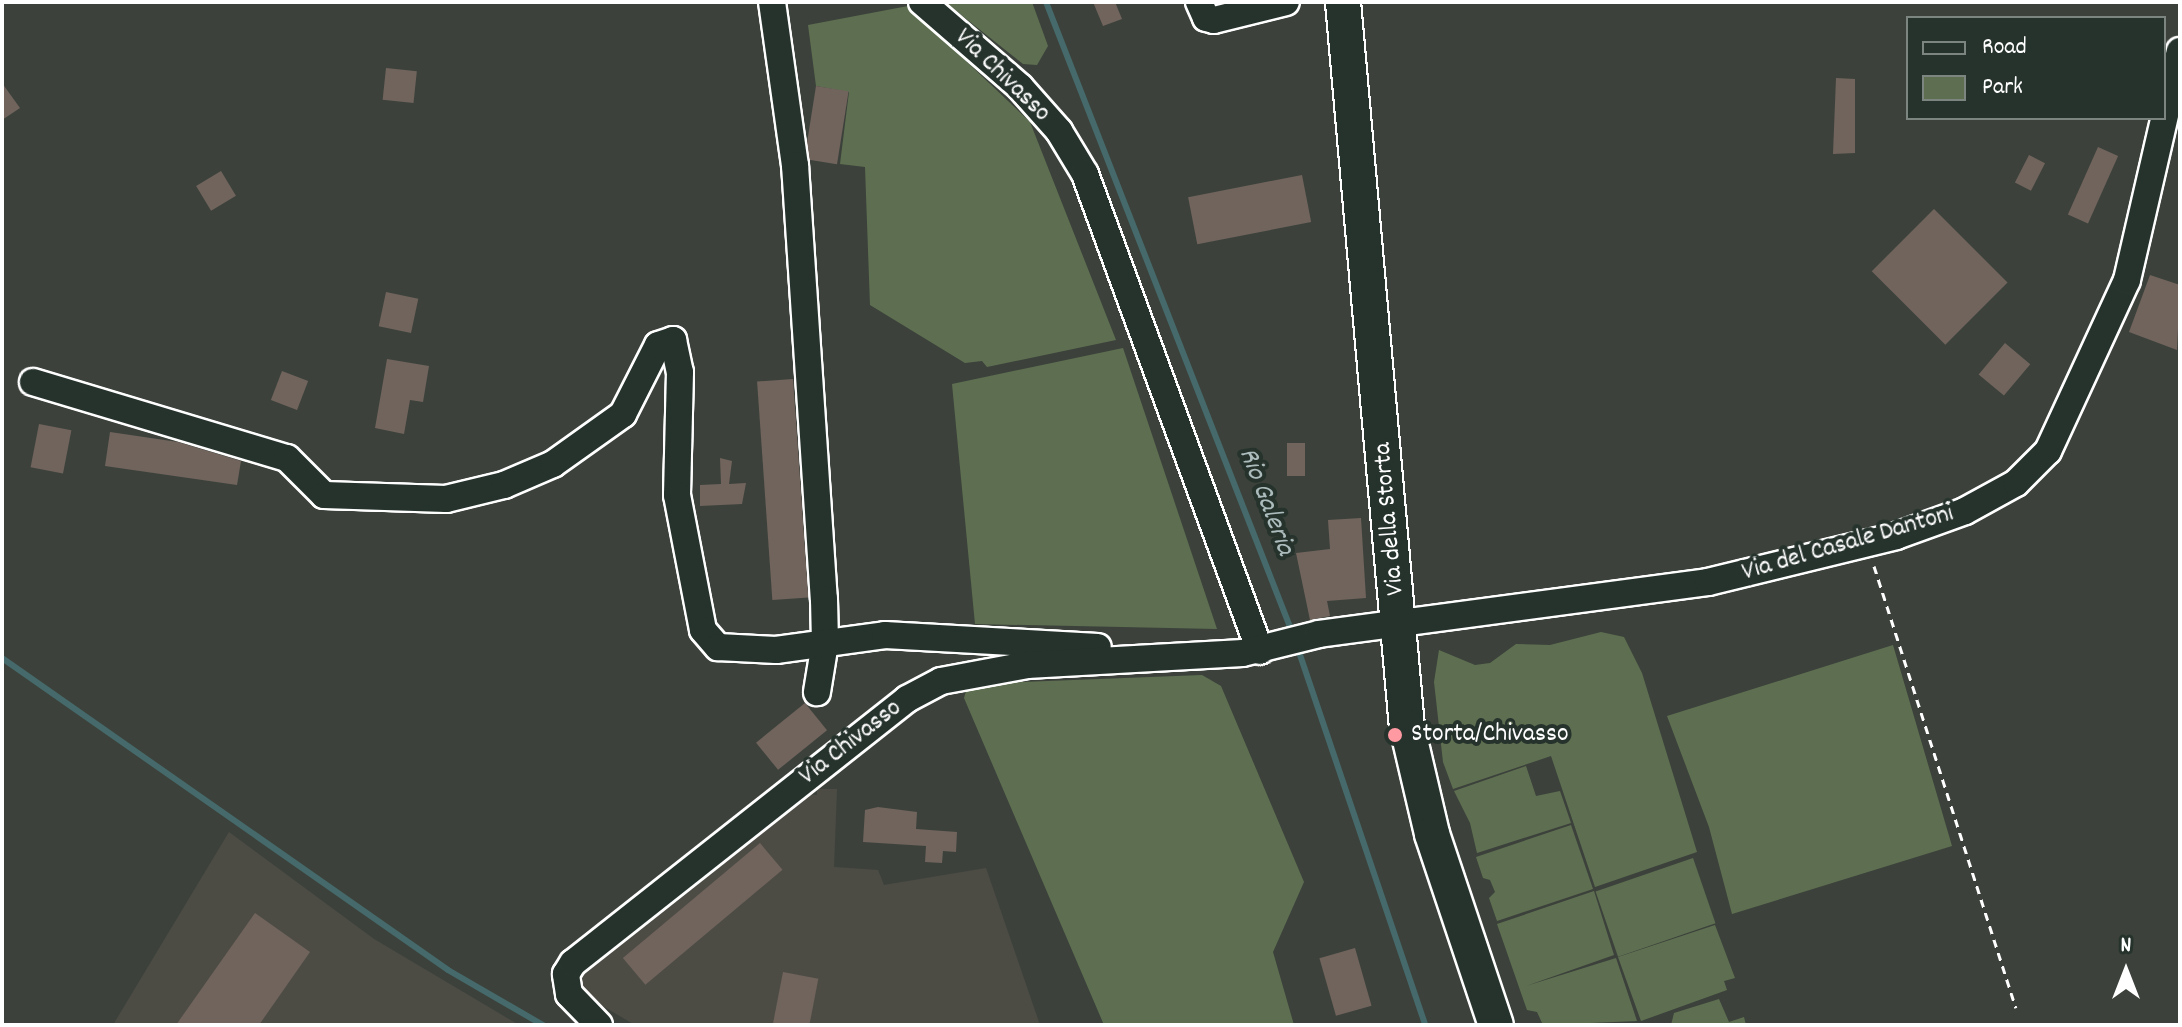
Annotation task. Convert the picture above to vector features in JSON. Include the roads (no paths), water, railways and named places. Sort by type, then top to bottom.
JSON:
[{"type":"main road","name":"Via della Storta","points":[[1343,2],[1400,626],[1417,777],[1496,1025]]},
{"type":"street","points":[[772,2],[795,165],[825,643],[817,692]]},
{"type":"street","name":"Via Chivasso","points":[[922,2],[1020,87],[1059,131],[1085,174],[1272,648]]},
{"type":"street","points":[[1199,2],[1206,18],[1214,20],[1286,2]]},
{"type":"street","name":"Via del Casale Dantoni","points":[[2166,111],[2180,51]]},
{"type":"street","name":"Via del Casale Dantoni","points":[[1400,626],[1708,582],[1867,544],[1993,496],[2032,470],[2048,451],[2127,280],[2164,120]]},
{"type":"street","points":[[33,382],[287,458],[324,495],[446,499],[504,485],[553,464],[623,414],[658,345],[673,340],[680,372],[677,495],[706,638],[728,650],[885,635],[1104,647],[1242,643],[1272,648]]},
{"type":"street","name":"Via Chivasso","points":[[599,1025],[569,994],[566,974],[573,963],[923,688],[994,668],[1272,648],[1319,634],[1400,626]]},
{"type":"waterway","name":"Rio Galeria","points":[[1046,2],[1292,632]]},
{"type":"waterway","name":"Rio Galeria","points":[[1297,646],[1425,1025]]},
{"type":"waterway","points":[[2,658],[448,970],[543,1025]]},
{"type":"place","name":"Storta/Chivasso","points":[[1395,735]]}]
